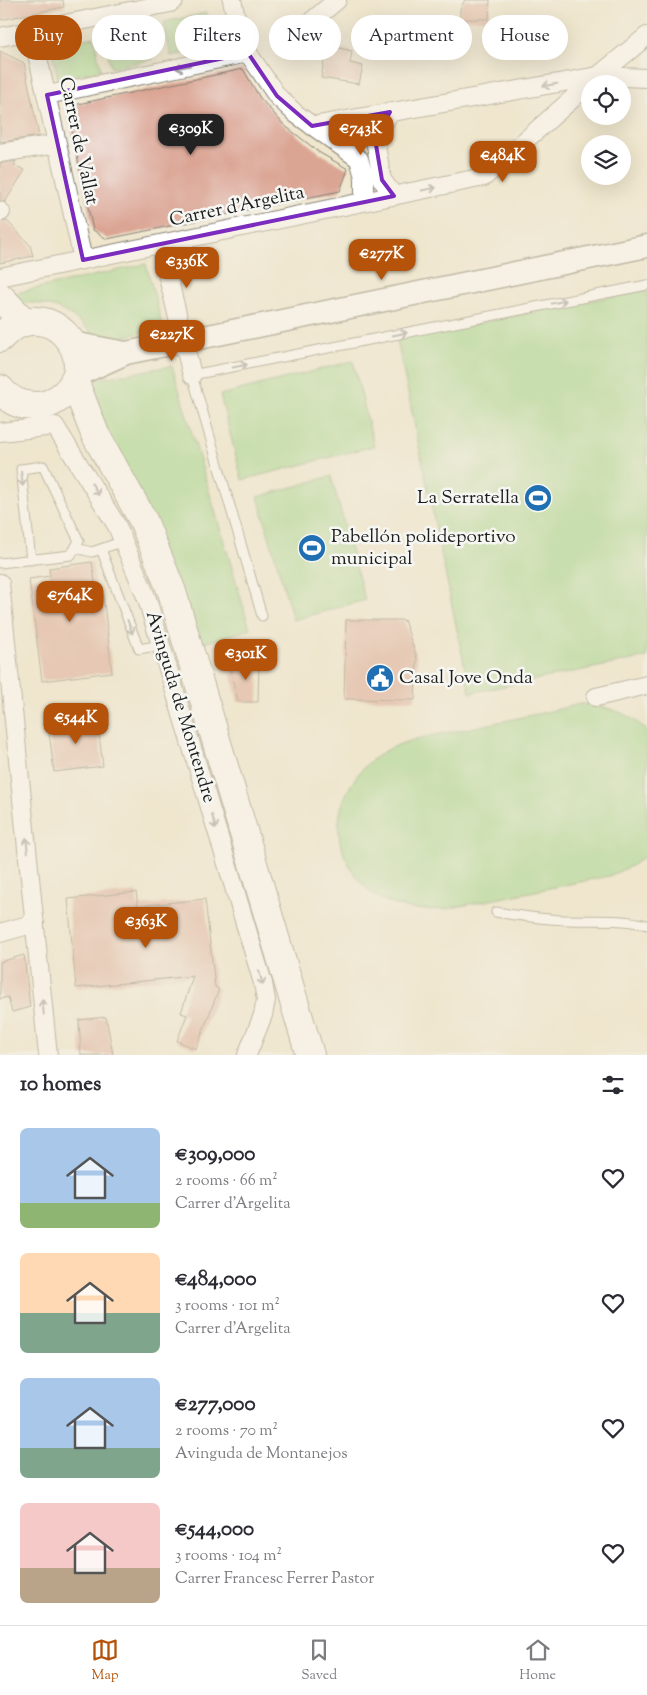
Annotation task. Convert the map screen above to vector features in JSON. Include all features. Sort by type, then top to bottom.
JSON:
[{"type":"main road","points":[[0,297],[24,322]]},
{"type":"main road","points":[[0,337],[11,328],[24,322],[38,321],[52,324],[63,332],[72,343],[77,365],[75,378],[67,392],[56,400],[42,406],[28,406],[4,400]]},
{"type":"main road","name":"Avinguda de Montendre","points":[[75,378],[95,434],[143,520],[172,592],[310,1055]]},
{"type":"main road","name":"Avinguda de Montendre","points":[[56,400],[95,434]]},
{"type":"street","points":[[82,16],[112,7],[170,3],[174,0]]},
{"type":"street","points":[[232,0],[236,15]]},
{"type":"street","points":[[320,15],[338,0]]},
{"type":"street","points":[[0,37],[15,34]]},
{"type":"street","name":"Carrer d'Argelita","points":[[599,75],[647,36]]},
{"type":"street","name":"Carrer de Vallat","points":[[39,60],[83,260]]},
{"type":"street","points":[[47,95],[214,60]]},
{"type":"street","points":[[253,60],[277,96],[296,114],[359,159],[364,177],[364,202]]},
{"type":"street","points":[[631,77],[647,78]]},
{"type":"street","name":"Carrer d'Argelita","points":[[312,126],[581,79]]},
{"type":"street","name":"Carrer d'Argelita","points":[[0,277],[484,178],[581,91]]},
{"type":"street","points":[[359,159],[382,114]]},
{"type":"street","points":[[382,114],[375,139],[382,180],[394,196]]},
{"type":"street","points":[[0,153],[58,144]]},
{"type":"street","points":[[160,244],[192,375]]},
{"type":"street","points":[[75,378],[126,353],[647,246]]},
{"type":"street","points":[[72,343],[126,353]]},
{"type":"street","name":"Avinguda de Montendre","points":[[0,432],[55,426],[117,526],[147,599],[263,983],[266,1000],[263,1015],[247,1055]]},
{"type":"street","points":[[0,590],[48,1055]]},
{"type":"street","points":[[596,697],[647,685]]},
{"type":"street","points":[[0,933],[35,923]]},
{"type":"lane","points":[[262,616],[192,375],[647,285]]},
{"type":"lane","points":[[0,563],[31,560],[71,555],[79,541],[43,466],[21,469],[31,560]]},
{"type":"lane","points":[[74,548],[92,552],[124,541]]},
{"type":"lane","points":[[101,549],[139,649],[161,645]]},
{"type":"lane","points":[[496,912],[550,920],[617,920],[647,925]]},
{"type":"highlighted area","points":[[248,53],[277,96],[312,126],[390,112],[375,139],[382,180],[394,196],[83,260],[47,95]]},
{"type":"green space","points":[[175,20],[175,55],[171,56],[165,22]]},
{"type":"green space","points":[[92,37],[92,60],[99,60],[101,70],[58,79],[54,60],[82,60],[82,40]]},
{"type":"green space","points":[[109,60],[148,60],[111,68]]},
{"type":"green space","points":[[146,264],[163,328],[104,341],[93,335],[73,317],[59,309],[37,303],[20,303],[13,295],[16,293]]},
{"type":"green space","name":"La Serratella","points":[[647,289],[647,657],[470,693],[397,340]]},
{"type":"green space","points":[[353,361],[374,446],[242,480],[220,395]]},
{"type":"green space","points":[[172,366],[250,629],[201,644],[87,389],[97,379]]},
{"type":"green space","name":"Pabellón polideportivo municipal","points":[[331,476],[365,600],[293,620],[258,497]]},
{"type":"green space","points":[[581,704],[617,711],[633,719],[647,731],[647,855],[631,866],[609,876],[446,909],[414,909],[399,906],[383,900],[367,889],[353,871],[343,852],[340,842],[339,822],[344,800],[349,789],[362,769],[370,761],[389,749],[432,735]]},
{"type":"building","points":[[0,0],[63,0],[64,7],[25,15],[15,15],[15,17],[0,20]]},
{"type":"building","points":[[465,0],[490,0],[489,15],[482,15],[482,19],[472,19],[472,15],[460,15],[460,9]]},
{"type":"building","points":[[341,48],[351,51],[350,63],[363,66],[359,84],[321,78],[324,60],[341,60]]},
{"type":"building","points":[[0,51],[24,63],[39,136],[0,142]]},
{"type":"building","points":[[243,69],[260,98],[284,125],[320,153],[348,169],[340,191],[107,239],[93,230],[69,119],[78,104]]},
{"type":"building","points":[[16,161],[14,165],[25,170],[5,202],[0,201],[0,163]]},
{"type":"building","points":[[7,221],[30,245],[33,256],[0,263],[0,222]]},
{"type":"building","points":[[92,562],[97,595],[103,595],[112,672],[42,681],[29,579],[50,576],[49,568]]},
{"type":"building","name":"Casal Jove Onda","points":[[346,620],[404,620],[417,658],[415,700],[344,699]]},
{"type":"building","points":[[259,663],[258,702],[238,702],[229,664]]},
{"type":"building","points":[[97,718],[103,766],[54,772],[48,724]]},
{"type":"building","points":[[136,892],[138,906],[205,899],[215,987],[219,989],[196,1049],[177,1041],[187,1015],[181,1013],[193,976],[76,988],[68,899]]},
{"type":"building","points":[[24,955],[30,1007],[12,1012],[8,997],[0,999],[0,962]]},
{"type":"building","points":[[106,1017],[113,1055],[81,1055],[79,1020]]},
{"type":"place","name":"La Serratella","points":[[538,498]]},
{"type":"place","name":"Pabellón polideportivo municipal","points":[[312,548]]},
{"type":"place","name":"Casal Jove Onda","points":[[380,678]]}]
